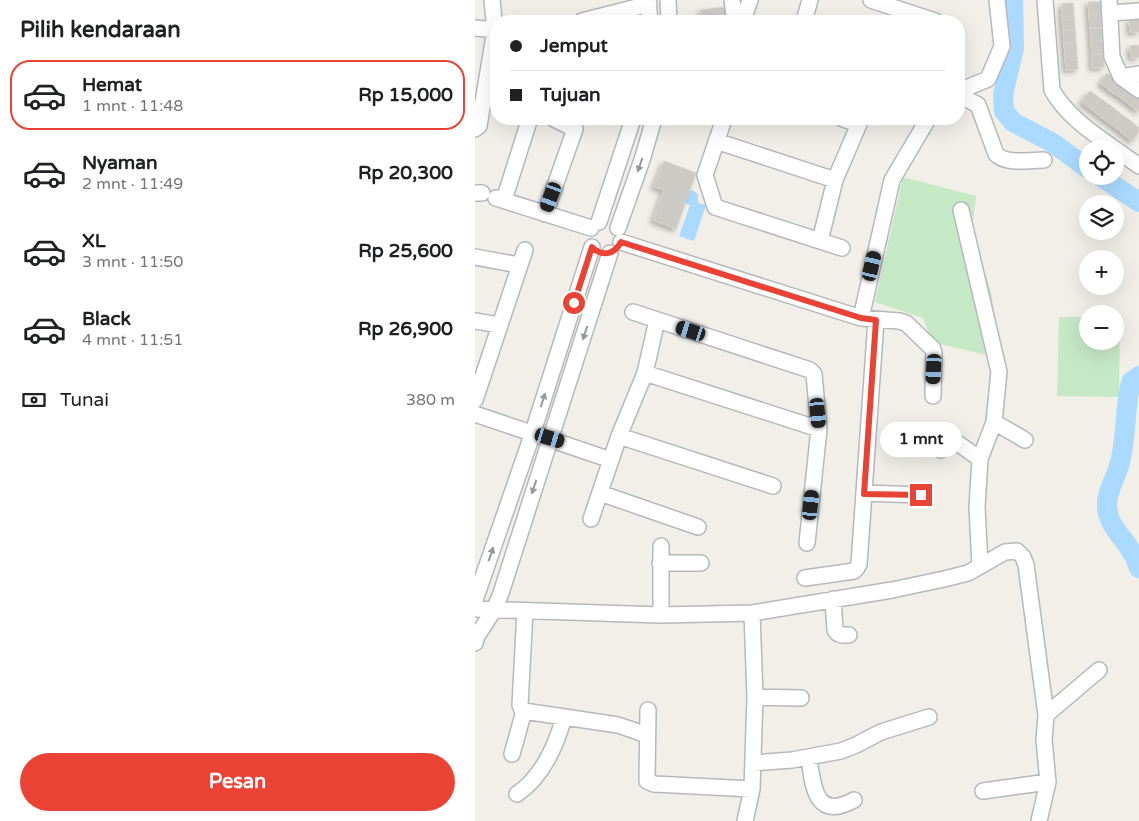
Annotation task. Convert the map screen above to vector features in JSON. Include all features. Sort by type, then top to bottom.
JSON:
[{"type":"street","points":[[492,0],[494,15]]},
{"type":"street","points":[[667,0],[668,15]]},
{"type":"street","points":[[732,0],[737,15]]},
{"type":"street","points":[[742,15],[750,0]]},
{"type":"street","points":[[806,15],[810,0]]},
{"type":"street","points":[[871,0],[914,15]]},
{"type":"street","points":[[997,0],[1002,46],[978,104],[999,158],[1006,161],[1044,160]]},
{"type":"street","points":[[1045,0],[1052,90],[1057,100],[1077,120],[1103,140]]},
{"type":"street","points":[[603,15],[649,2],[650,15]]},
{"type":"street","points":[[1139,11],[1110,7],[1112,57],[1121,77],[1139,90]]},
{"type":"street","points":[[475,28],[490,29]]},
{"type":"street","points":[[475,129],[479,126],[490,64]]},
{"type":"street","points":[[1121,77],[1139,74]]},
{"type":"street","points":[[965,89],[988,79]]},
{"type":"street","points":[[965,98],[978,104]]},
{"type":"street","points":[[527,125],[489,196],[545,214],[595,225],[610,222],[616,241]]},
{"type":"street","points":[[545,214],[575,129],[567,125]]},
{"type":"street","points":[[616,241],[600,253],[592,247],[589,238],[631,125]]},
{"type":"street","points":[[476,635],[494,610],[501,593],[652,125]]},
{"type":"street","points":[[722,125],[705,175],[715,207],[842,248]]},
{"type":"street","points":[[821,241],[835,180],[858,125]]},
{"type":"street","points":[[861,318],[892,180],[924,125]]},
{"type":"street","points":[[716,141],[835,180]]},
{"type":"street","points":[[1124,155],[1139,166]]},
{"type":"street","points":[[961,210],[999,372],[994,422],[980,459],[977,507],[980,566]]},
{"type":"street","points":[[616,241],[861,318],[905,323],[933,349],[935,355],[933,396]]},
{"type":"street","points":[[501,593],[477,593],[531,437],[592,247]]},
{"type":"street","points":[[475,400],[478,384],[525,250]]},
{"type":"street","points":[[475,257],[519,265]]},
{"type":"street","points":[[633,312],[811,370],[815,379],[819,429],[807,543]]},
{"type":"street","points":[[475,320],[499,325]]},
{"type":"street","points":[[591,519],[619,436],[645,373],[657,320]]},
{"type":"street","points":[[805,578],[854,571],[857,568],[876,320]]},
{"type":"street","points":[[645,373],[819,429]]},
{"type":"street","points":[[475,414],[531,437],[610,464]]},
{"type":"street","points":[[994,422],[1025,440]]},
{"type":"street","points":[[475,424],[531,437]]},
{"type":"street","points":[[619,436],[773,486]]},
{"type":"street","points":[[941,450],[952,439],[980,459]]},
{"type":"street","points":[[600,493],[698,527]]},
{"type":"street","points":[[864,494],[921,495]]},
{"type":"street","points":[[661,546],[661,615]]},
{"type":"street","points":[[475,609],[661,615],[752,613],[944,579],[967,573],[1005,552],[1017,551],[1023,557],[1026,564],[1046,715],[1044,740],[1048,782],[1039,821]]},
{"type":"street","points":[[660,563],[701,563]]},
{"type":"street","points":[[833,599],[836,633],[849,635]]},
{"type":"street","points":[[525,611],[521,710],[618,725],[647,735]]},
{"type":"street","points":[[745,821],[752,789],[753,763],[755,697],[752,613]]},
{"type":"street","points":[[1046,715],[1099,670]]},
{"type":"street","points":[[755,697],[801,698]]},
{"type":"street","points":[[648,710],[646,777],[649,782],[655,784],[752,789]]},
{"type":"street","points":[[512,754],[524,711]]},
{"type":"street","points":[[517,794],[536,778],[559,738],[564,717]]},
{"type":"street","points":[[753,763],[809,758],[841,751],[881,732],[929,717]]},
{"type":"street","points":[[809,758],[814,792],[819,806],[825,811],[832,813],[839,811],[853,800]]},
{"type":"street","points":[[983,791],[1048,782]]},
{"type":"green space","points":[[903,177],[976,196],[972,230],[991,292],[1001,355],[986,355],[932,342],[923,318],[875,302]]},
{"type":"green space","points":[[1059,317],[1079,317],[1079,350],[1120,350],[1119,397],[1057,396]]},
{"type":"water","points":[[690,190],[698,194],[698,203],[706,205],[694,241],[679,236],[690,205],[686,204],[685,200]]},
{"type":"building","points":[[1088,2],[1100,2],[1101,15],[1089,15]]},
{"type":"building","points":[[1073,3],[1074,16],[1062,17],[1062,4]]},
{"type":"building","points":[[727,7],[728,15],[701,15],[701,10]]},
{"type":"building","points":[[1089,15],[1101,15],[1101,28],[1090,28]]},
{"type":"building","points":[[1074,16],[1075,30],[1063,30],[1062,17]]},
{"type":"building","points":[[1139,19],[1139,32],[1130,32],[1129,20]]},
{"type":"building","points":[[1090,28],[1101,28],[1102,41],[1091,42]]},
{"type":"building","points":[[1063,30],[1075,30],[1076,43],[1064,43]]},
{"type":"building","points":[[1102,41],[1103,54],[1092,55],[1091,42]]},
{"type":"building","points":[[1064,43],[1076,43],[1077,56],[1065,56]]},
{"type":"building","points":[[1139,45],[1139,57],[1131,58],[1130,46]]},
{"type":"building","points":[[1103,54],[1104,67],[1092,68],[1092,55]]},
{"type":"building","points":[[1065,56],[1077,56],[1078,69],[1066,70]]},
{"type":"building","points":[[1107,73],[1117,81],[1110,91],[1100,83]]},
{"type":"building","points":[[1117,81],[1128,89],[1121,98],[1110,91]]},
{"type":"building","points":[[1128,89],[1138,97],[1131,106],[1121,98]]},
{"type":"building","points":[[1090,91],[1100,98],[1092,110],[1081,102]]},
{"type":"building","points":[[1100,98],[1111,106],[1102,118],[1092,110]]},
{"type":"building","points":[[1139,98],[1139,112],[1131,106]]},
{"type":"building","points":[[1111,106],[1121,114],[1112,125],[1102,118]]},
{"type":"building","points":[[1121,114],[1131,121],[1122,133],[1112,125]]},
{"type":"building","points":[[1131,121],[1139,128],[1139,132],[1132,141],[1122,133]]},
{"type":"building","points":[[664,161],[696,173],[676,229],[653,220],[664,190],[654,187]]},
{"type":"waterway","points":[[1013,0],[1014,48],[1003,95],[1004,111],[1013,122],[1053,143],[1079,162]]},
{"type":"waterway","points":[[1114,185],[1139,202]]},
{"type":"waterway","points":[[1139,376],[1131,382],[1122,456],[1109,491],[1107,502],[1110,520],[1130,548],[1139,568]]},
{"type":"route","points":[[574,303],[592,247],[595,251],[605,254],[615,250],[621,242],[861,318],[876,320],[864,494],[921,495]]}]
